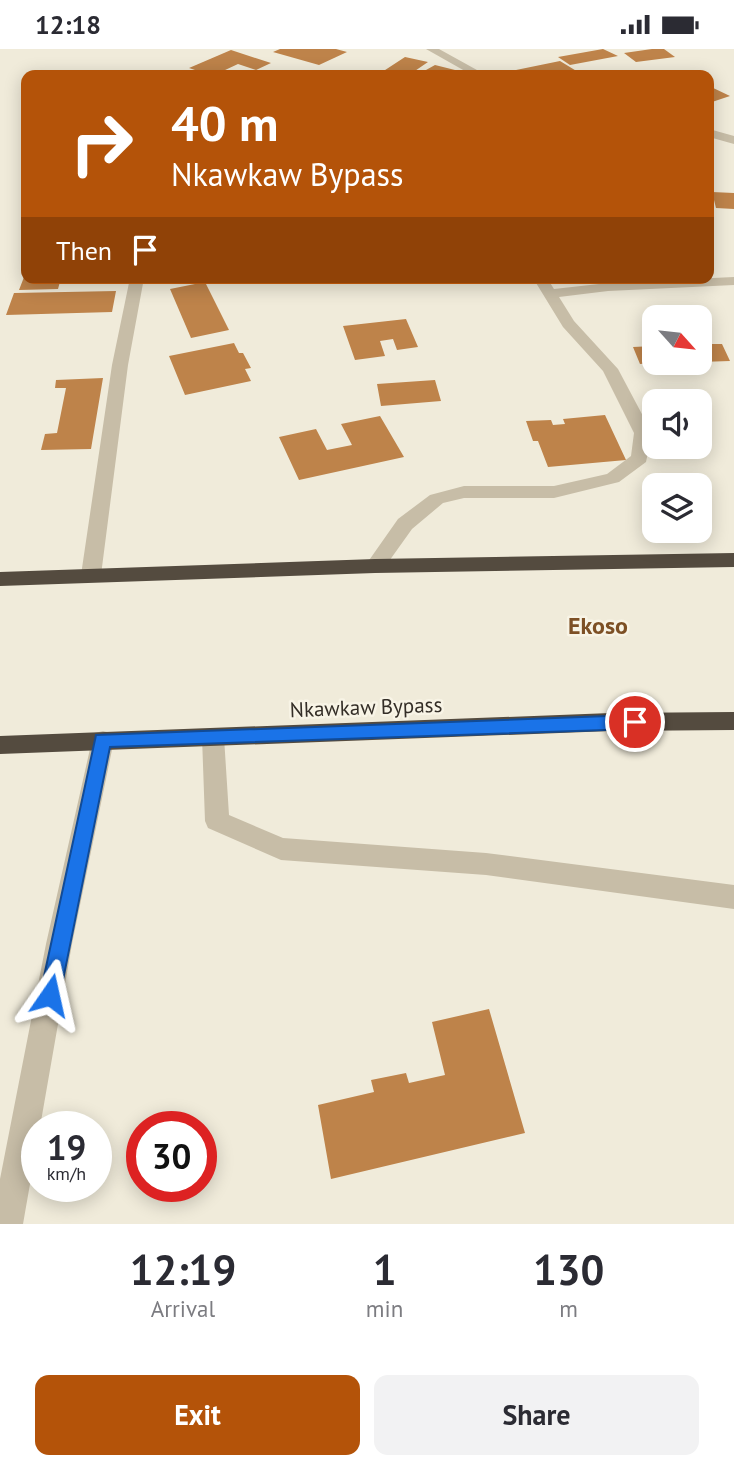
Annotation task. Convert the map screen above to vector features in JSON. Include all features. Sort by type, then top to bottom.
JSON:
[{"type":"highway","points":[[0,579],[375,566],[734,560]]},
{"type":"highway","name":"Nkawkaw Bypass","points":[[0,745],[734,720]]},
{"type":"street","points":[[431,49],[471,70]]},
{"type":"street","points":[[714,135],[734,140]]},
{"type":"street","points":[[714,282],[734,281]]},
{"type":"street","points":[[91,575],[120,365],[136,284]]},
{"type":"street","points":[[545,286],[671,284]]},
{"type":"street","points":[[375,566],[405,524],[437,499],[464,492],[554,492],[613,478],[640,458],[643,433],[610,369],[568,324],[545,286]]},
{"type":"street","points":[[213,737],[217,821],[281,849],[486,864],[734,897]]},
{"type":"street","points":[[7,1224],[59,944],[103,740]]},
{"type":"building","points":[[280,49],[336,49],[347,52],[319,65],[273,52]]},
{"type":"building","points":[[603,49],[618,56],[570,65],[558,57]]},
{"type":"building","points":[[664,49],[675,57],[636,62],[624,53]]},
{"type":"building","points":[[231,50],[271,63],[256,70],[238,64],[225,70],[189,68]]},
{"type":"building","points":[[405,57],[428,62],[416,70],[385,70]]},
{"type":"building","points":[[560,61],[575,70],[516,70]]},
{"type":"building","points":[[435,65],[455,70],[426,70]]},
{"type":"building","points":[[714,88],[730,96],[714,101]]},
{"type":"building","points":[[714,192],[734,193],[734,209],[716,208]]},
{"type":"building","points":[[21,284],[59,284],[58,289],[19,290]]},
{"type":"building","points":[[206,284],[229,330],[191,338],[170,289]]},
{"type":"building","points":[[116,291],[112,312],[6,315],[14,293]]},
{"type":"building","points":[[406,319],[418,347],[397,350],[393,339],[380,341],[385,356],[355,360],[343,326]]},
{"type":"building","points":[[234,343],[251,368],[245,369],[251,381],[185,395],[169,356]]},
{"type":"building","points":[[712,344],[722,344],[730,361],[712,362]]},
{"type":"building","points":[[633,347],[642,347],[642,364],[640,364]]},
{"type":"building","points":[[103,378],[91,449],[41,450],[45,434],[57,433],[66,388],[55,388],[56,380]]},
{"type":"building","points":[[435,380],[441,401],[381,406],[377,384]]},
{"type":"building","points":[[605,415],[626,460],[548,467],[538,441],[533,441],[526,421],[551,420],[553,425],[565,424],[563,419]]},
{"type":"building","points":[[380,416],[404,457],[299,480],[279,437],[316,429],[327,450],[352,445],[341,424]]},
{"type":"building","points":[[489,1009],[525,1133],[331,1179],[318,1105],[374,1092],[371,1080],[406,1073],[409,1083],[445,1075],[432,1022]]},
{"type":"district","name":"Ekoso","points":[[598,625]]},
{"type":"route","points":[[50,995],[103,740],[635,722]]}]
